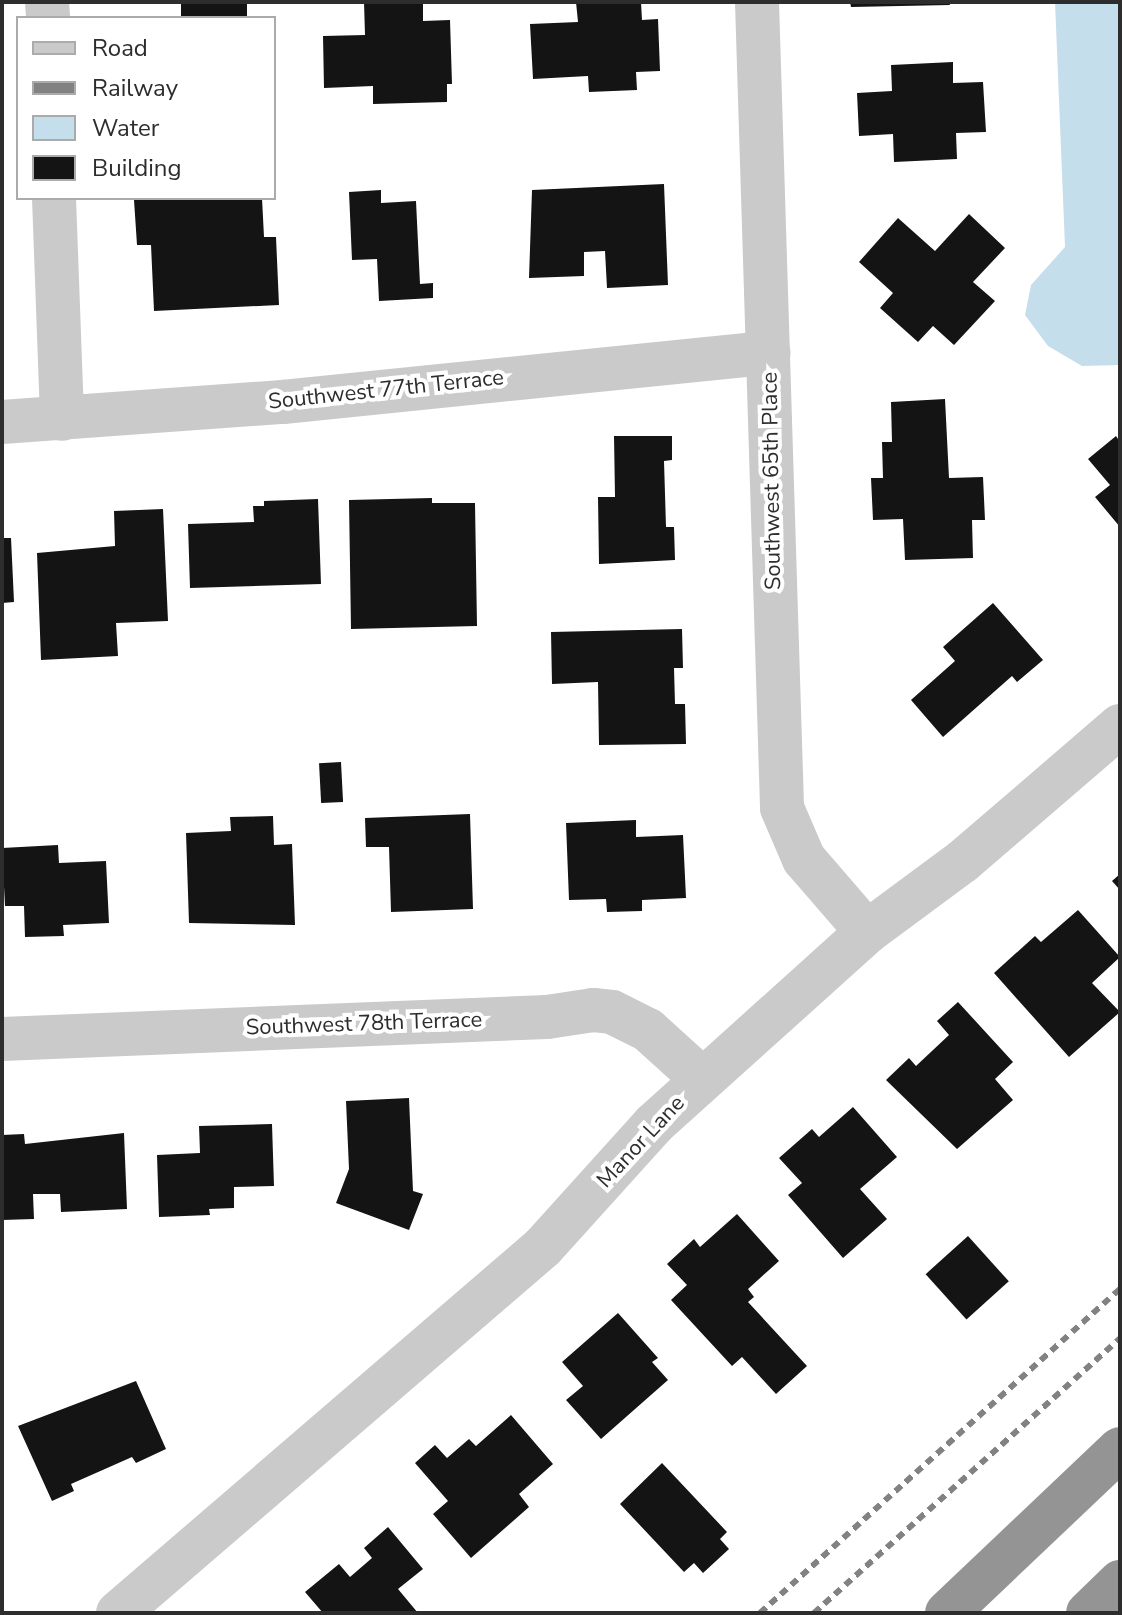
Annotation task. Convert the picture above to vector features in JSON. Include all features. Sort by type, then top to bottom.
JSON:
[{"type":"highway","points":[[947,1613],[1120,1449]]},
{"type":"highway","points":[[1088,1613],[1120,1582]]},
{"type":"street","name":"Southwest 65th Place","points":[[757,2],[782,808],[804,859],[867,932]]},
{"type":"street","points":[[54,200],[62,419]]},
{"type":"street","name":"Southwest 77th Terrace","points":[[2,422],[283,402],[769,353]]},
{"type":"street","name":"Manor Lane","points":[[118,1613],[543,1247],[654,1124],[867,932],[963,861],[1120,726]]},
{"type":"street","name":"Southwest 78th Terrace","points":[[2,1039],[531,1018],[593,1010],[612,1012],[648,1030],[702,1079]]},
{"type":"water","points":[[1055,2],[1120,2],[1120,365],[1082,366],[1048,346],[1025,315],[1031,285],[1065,247]]},
{"type":"building","points":[[181,2],[247,2],[247,16],[181,16]]},
{"type":"building","points":[[364,2],[423,2],[423,21],[450,20],[452,84],[447,84],[447,102],[373,104],[373,86],[324,88],[323,36],[365,35]]},
{"type":"building","points":[[576,2],[641,2],[642,20],[658,19],[660,71],[636,72],[637,90],[589,92],[588,76],[533,79],[530,24],[578,22]]},
{"type":"building","points":[[850,2],[949,2],[950,5],[851,7]]},
{"type":"building","points":[[953,62],[953,83],[983,82],[986,132],[956,133],[957,159],[894,162],[893,134],[859,136],[857,93],[892,91],[891,65]]},
{"type":"building","points":[[664,184],[668,285],[607,288],[605,251],[584,252],[584,276],[529,278],[532,190]]},
{"type":"building","points":[[381,190],[381,203],[416,201],[420,284],[433,283],[433,298],[379,301],[377,259],[352,260],[349,192]]},
{"type":"building","points":[[134,200],[262,200],[264,237],[276,237],[279,305],[154,311],[151,245],[137,245]]},
{"type":"building","points":[[969,214],[1005,248],[973,282],[995,301],[954,345],[933,326],[918,342],[880,308],[893,293],[859,262],[898,218],[935,251]]},
{"type":"building","points":[[945,399],[949,478],[983,477],[985,520],[972,520],[973,558],[905,560],[903,519],[873,520],[871,478],[883,478],[882,442],[892,442],[891,402]]},
{"type":"building","points":[[614,436],[672,436],[672,460],[664,461],[666,527],[674,527],[675,560],[599,564],[598,497],[615,497]]},
{"type":"building","points":[[1116,436],[1120,442],[1120,527],[1095,497],[1110,485],[1088,459]]},
{"type":"building","points":[[432,498],[432,503],[475,503],[477,626],[351,629],[349,500]]},
{"type":"building","points":[[318,499],[321,584],[190,588],[188,524],[254,522],[253,506],[264,506],[264,501]]},
{"type":"building","points":[[163,509],[168,621],[116,623],[118,656],[41,660],[37,553],[115,546],[114,511]]},
{"type":"building","points":[[2,538],[11,538],[14,602],[2,603]]},
{"type":"building","points":[[993,603],[1043,660],[1017,682],[1012,676],[943,737],[911,700],[955,661],[943,647]]},
{"type":"building","points":[[682,629],[683,668],[674,668],[675,704],[685,704],[686,744],[599,745],[598,682],[552,684],[551,632]]},
{"type":"building","points":[[341,762],[343,802],[321,803],[319,763]]},
{"type":"building","points":[[470,814],[473,909],[391,912],[389,847],[366,847],[365,818]]},
{"type":"building","points":[[273,816],[274,845],[292,844],[295,925],[189,923],[186,833],[231,831],[230,817]]},
{"type":"building","points":[[636,820],[636,837],[683,835],[686,898],[642,900],[642,911],[607,912],[606,899],[569,900],[566,823]]},
{"type":"building","points":[[58,845],[59,863],[106,861],[109,923],[63,925],[64,936],[25,937],[24,906],[5,906],[2,848]]},
{"type":"building","points":[[1120,874],[1120,890],[1112,881]]},
{"type":"building","points":[[1078,910],[1120,957],[1092,983],[1120,1012],[1069,1057],[994,973],[1035,936],[1041,942]]},
{"type":"building","points":[[958,1002],[1013,1062],[995,1079],[1013,1100],[957,1149],[886,1080],[909,1058],[916,1066],[949,1035],[937,1021]]},
{"type":"building","points":[[409,1098],[413,1191],[423,1194],[409,1230],[336,1203],[349,1169],[346,1101]]},
{"type":"building","points":[[853,1107],[897,1157],[860,1189],[887,1219],[843,1258],[788,1195],[802,1183],[779,1158],[812,1129],[819,1137]]},
{"type":"building","points":[[272,1124],[274,1186],[234,1187],[234,1208],[209,1209],[210,1215],[159,1217],[157,1155],[200,1153],[199,1126]]},
{"type":"building","points":[[124,1133],[127,1209],[61,1212],[60,1194],[33,1194],[34,1219],[2,1220],[2,1135],[24,1134],[25,1144]]},
{"type":"building","points":[[737,1214],[779,1261],[748,1289],[754,1297],[748,1302],[807,1366],[776,1394],[742,1357],[732,1366],[671,1300],[687,1285],[667,1264],[694,1239],[700,1247]]},
{"type":"building","points":[[968,1236],[1009,1281],[966,1319],[926,1274]]},
{"type":"building","points":[[618,1313],[658,1358],[652,1362],[668,1380],[601,1439],[566,1400],[583,1386],[562,1362]]},
{"type":"building","points":[[136,1381],[166,1449],[136,1463],[132,1457],[71,1484],[74,1491],[52,1501],[18,1426]]},
{"type":"building","points":[[511,1415],[553,1464],[519,1494],[529,1507],[471,1558],[433,1514],[448,1501],[415,1463],[435,1445],[447,1458],[469,1439],[476,1446]]},
{"type":"building","points":[[662,1463],[727,1532],[720,1539],[729,1549],[703,1573],[694,1563],[684,1572],[620,1504]]},
{"type":"building","points":[[388,1527],[423,1569],[398,1589],[418,1613],[323,1613],[305,1592],[339,1564],[350,1577],[372,1558],[364,1548]]},
{"type":"railway","points":[[760,1613],[1120,1289]]},
{"type":"railway","points":[[814,1613],[1120,1338]]}]
